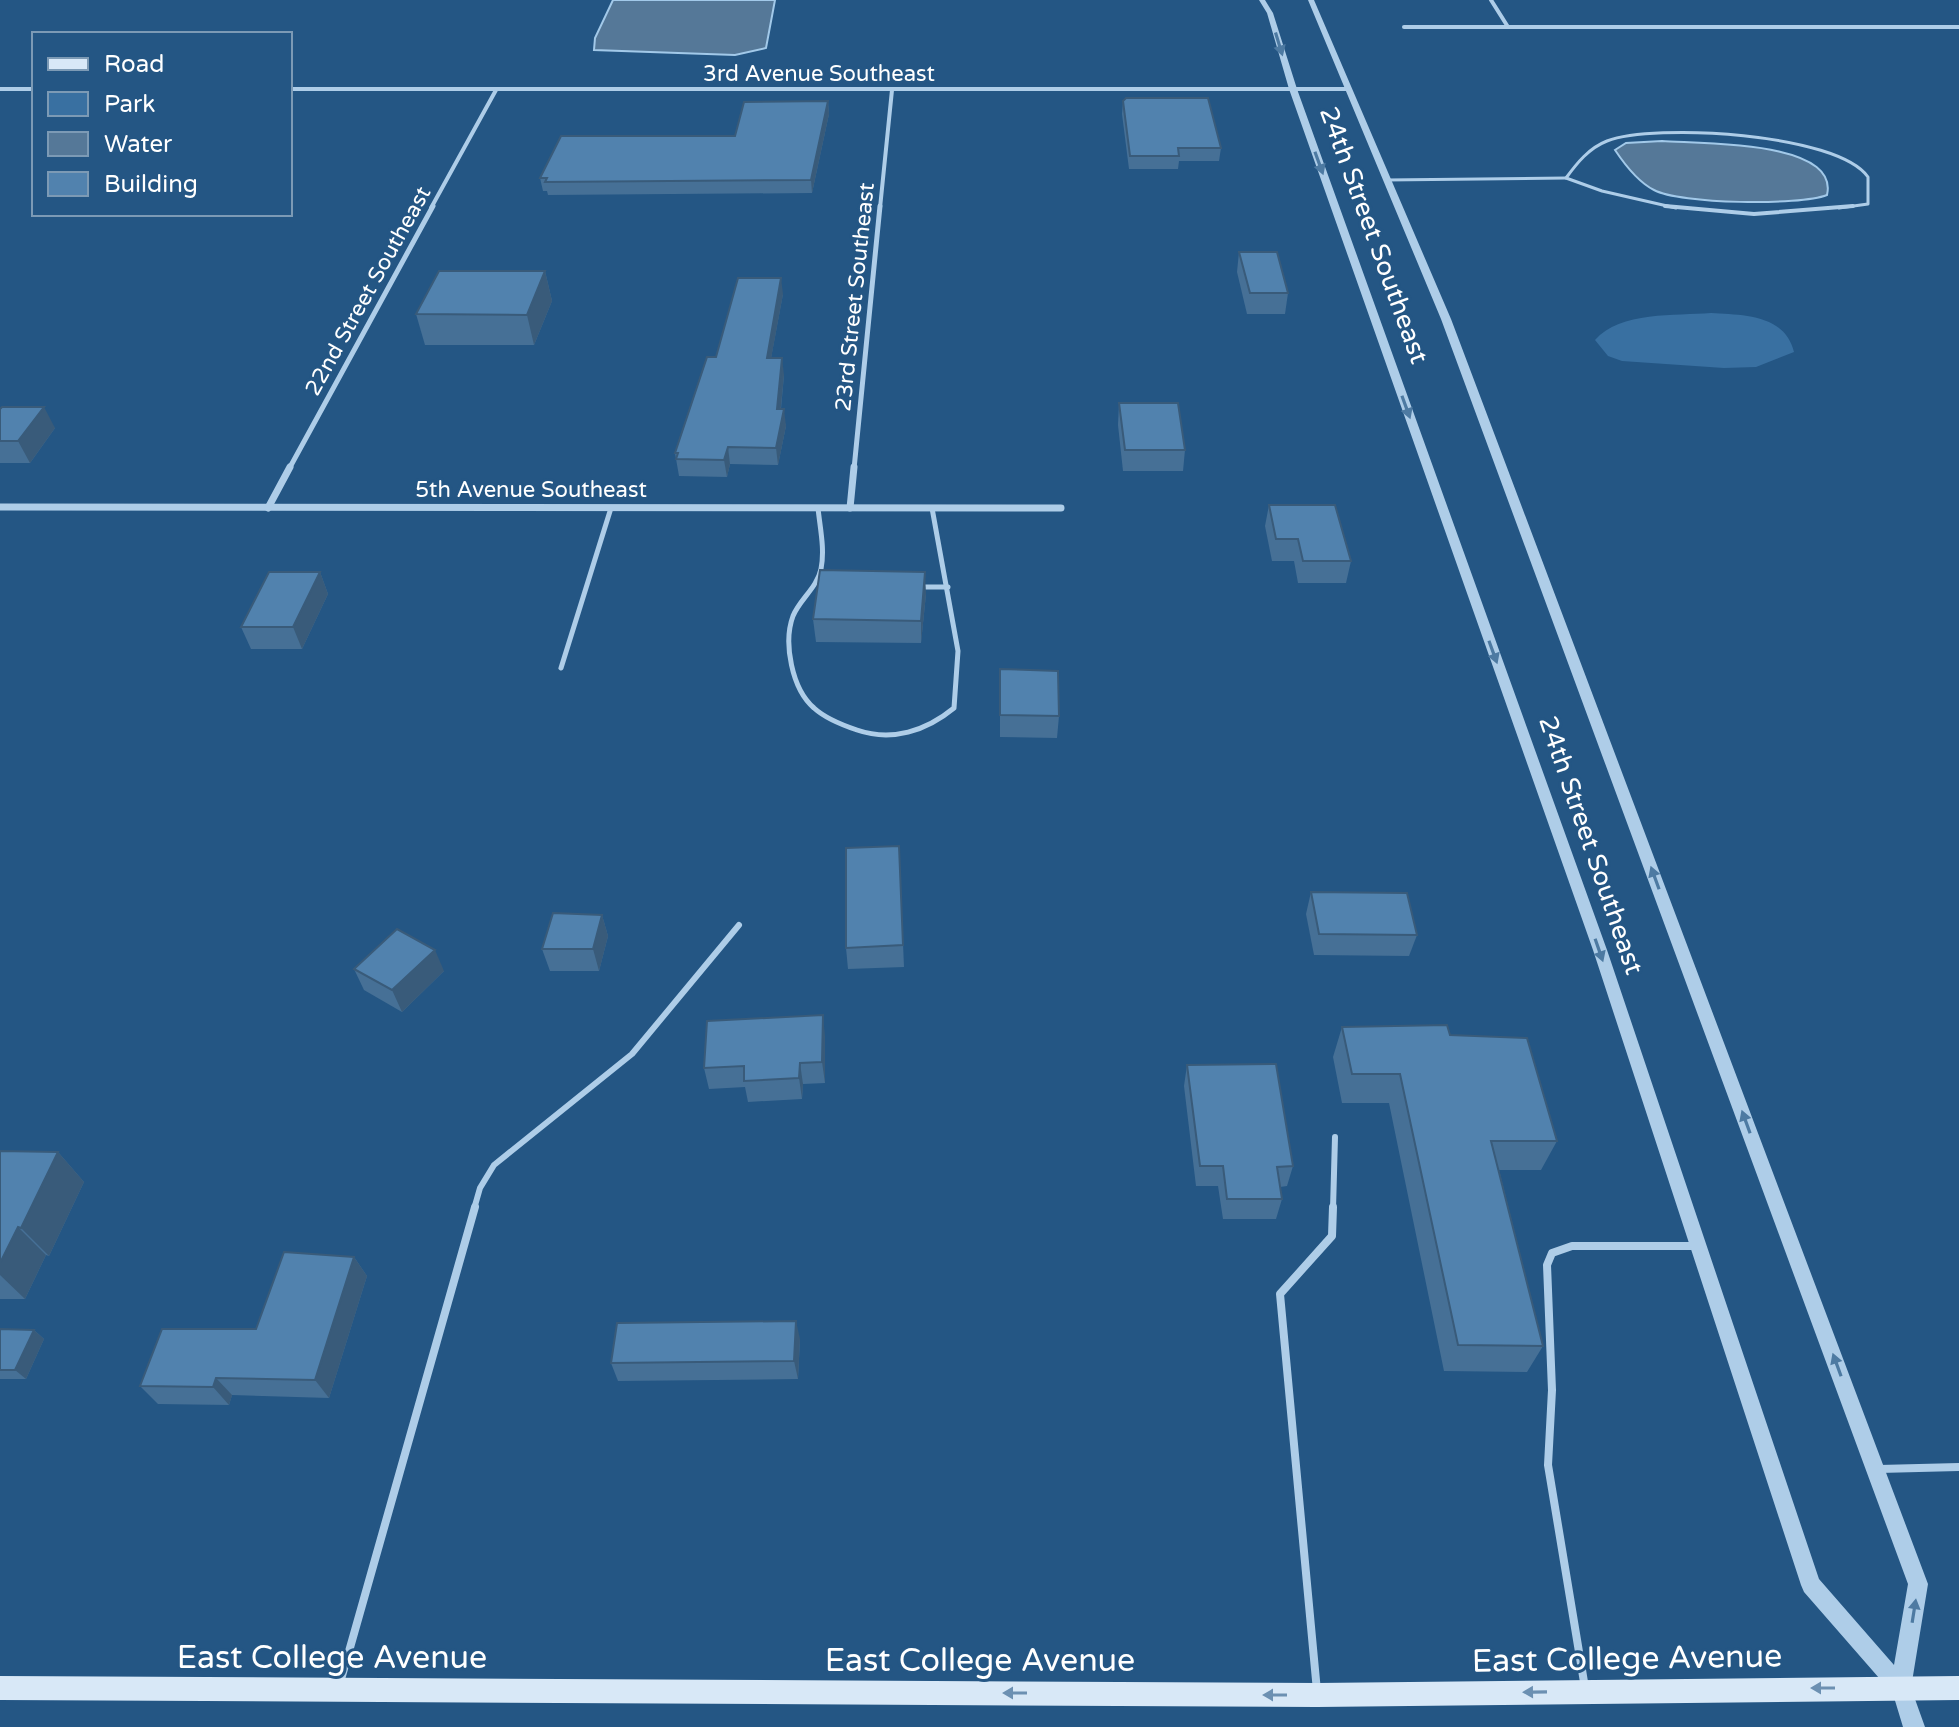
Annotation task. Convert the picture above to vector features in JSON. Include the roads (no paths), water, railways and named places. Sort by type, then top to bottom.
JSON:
[{"type":"main road","name":"East College Avenue","points":[[0,1688],[1317,1695],[1959,1688]]},
{"type":"street","name":"24th Street Southeast","points":[[1262,0],[1270,13],[1293,89],[1600,950],[1811,1585],[1901,1688],[1914,1727]]},
{"type":"street","name":"24th Street Southeast","points":[[1311,0],[1446,319],[1918,1584],[1901,1688]]},
{"type":"street","points":[[1491,0],[1508,27]]},
{"type":"street","points":[[1404,27],[1959,27]]},
{"type":"street","points":[[0,89],[32,89]]},
{"type":"street","name":"3rd Avenue Southeast","points":[[292,89],[1348,89]]},
{"type":"street","name":"22nd Street Southeast","points":[[268,508],[496,90]]},
{"type":"street","name":"23rd Street Southeast","points":[[850,508],[892,90]]},
{"type":"street","name":"5th Avenue Southeast","points":[[0,507],[1061,508]]},
{"type":"lane","points":[[1386,180],[1566,178],[1606,195],[1677,209],[1769,215],[1823,212],[1868,204],[1871,188],[1866,172],[1838,153],[1805,142],[1697,135],[1640,134],[1607,138],[1579,160],[1566,178]]},
{"type":"lane","points":[[561,668],[611,508]]},
{"type":"lane","points":[[818,508],[822,561],[816,583],[793,616],[790,652],[794,677],[811,708],[869,735],[911,732],[945,717],[954,708],[958,651],[932,508]]},
{"type":"lane","points":[[816,583],[830,584]]},
{"type":"lane","points":[[903,587],[948,587]]},
{"type":"lane","points":[[338,1690],[480,1188],[494,1165],[632,1054],[739,925]]},
{"type":"lane","points":[[1317,1695],[1280,1294],[1332,1236],[1335,1137]]},
{"type":"lane","points":[[1585,1691],[1548,1465],[1552,1390],[1547,1265],[1552,1253],[1572,1246],[1699,1246]]},
{"type":"lane","points":[[1876,1470],[1959,1467]]},
{"type":"water","points":[[613,0],[775,0],[766,48],[735,55],[594,50],[595,38]]},
{"type":"water","points":[[1662,141],[1762,148],[1789,154],[1811,163],[1825,177],[1827,195],[1767,202],[1713,201],[1668,195],[1643,182],[1615,150],[1626,143]]}]
